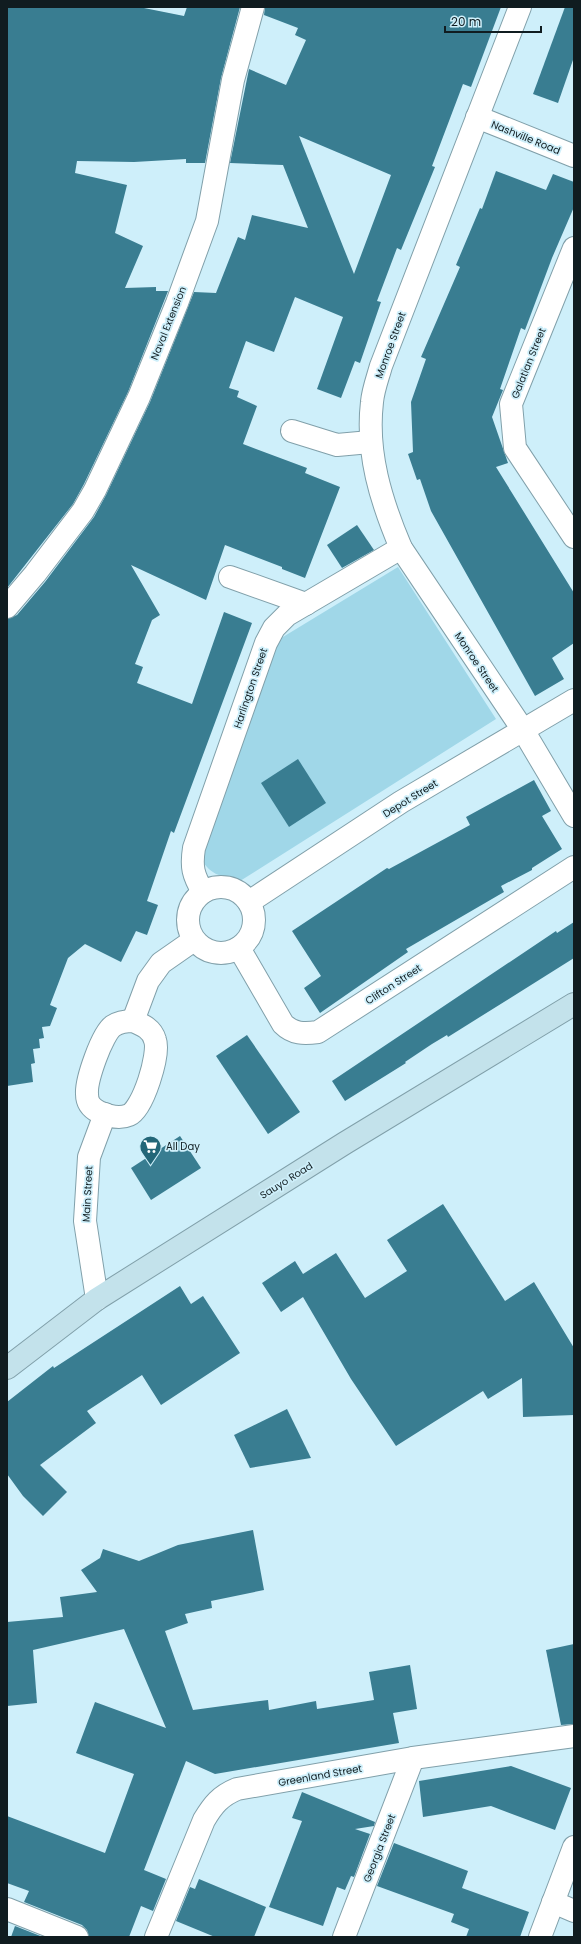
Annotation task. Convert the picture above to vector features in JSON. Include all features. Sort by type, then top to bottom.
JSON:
[{"type":"main road","name":"Sauyo Road","points":[[7,1368],[97,1299],[359,1135],[574,1004]]},
{"type":"street","name":"Naval Extension","points":[[7,607],[35,574],[96,490],[139,397],[177,303],[207,221],[232,80],[253,7]]},
{"type":"street","name":"Monroe Street","points":[[520,7],[381,366],[372,401],[370,442],[376,478],[386,514],[401,548],[523,730],[574,816]]},
{"type":"street","name":"Nashville Road","points":[[477,117],[574,156]]},
{"type":"street","name":"Galatian Street","points":[[574,248],[511,404],[514,448],[574,537]]},
{"type":"street","points":[[292,431],[337,445],[370,442]]},
{"type":"street","name":"Harlington Street","points":[[203,892],[196,880],[192,864],[194,848],[266,643],[274,628],[287,615],[401,548]]},
{"type":"street","points":[[230,577],[306,604]]},
{"type":"street","name":"Depot Street","points":[[250,902],[401,802],[574,700]]},
{"type":"street","name":"Clifton Street","points":[[239,948],[283,1024],[289,1031],[300,1033],[318,1032],[574,867]]},
{"type":"street","points":[[223,886],[233,888],[250,902],[253,910],[254,927],[250,935],[239,948],[227,953],[215,953],[203,948],[194,940],[188,927],[188,914],[193,901],[203,892],[212,887],[223,886]]},
{"type":"street","points":[[133,1021],[148,981],[161,963],[194,940]]},
{"type":"street","points":[[133,1021],[144,1025],[152,1033],[157,1048],[156,1058],[142,1099],[137,1109],[130,1115],[122,1117],[105,1114],[93,1109],[87,1102],[86,1092],[105,1034],[117,1024],[133,1021]]},
{"type":"street","name":"Main Street","points":[[97,1299],[85,1222],[86,1195],[89,1157],[105,1114]]},
{"type":"street","name":"Greenland Street","points":[[156,1937],[204,1820],[213,1804],[225,1794],[236,1789],[413,1758],[574,1736]]},
{"type":"street","name":"Georgia Street","points":[[344,1937],[413,1758]]},
{"type":"street","points":[[540,1937],[574,1847]]},
{"type":"street","points":[[553,1902],[574,1910]]},
{"type":"street","points":[[7,1909],[77,1937]]},
{"type":"shaded area","points":[[398,567],[496,719],[240,881],[221,876],[211,871],[199,855],[278,640]]},
{"type":"building","points":[[7,7],[139,7],[184,16],[187,7],[240,7],[221,78],[205,163],[186,163],[186,159],[134,162],[77,161],[75,173],[127,185],[115,233],[143,246],[125,288],[156,287],[156,291],[168,291],[128,392],[84,484],[73,504],[7,588]]},
{"type":"building","points":[[265,7],[501,7],[471,87],[463,84],[432,166],[435,167],[401,250],[397,248],[377,301],[381,302],[360,363],[355,361],[341,398],[317,389],[343,317],[295,297],[274,352],[246,341],[229,388],[239,391],[237,397],[257,406],[243,444],[307,468],[305,473],[340,487],[305,578],[282,569],[282,567],[225,545],[206,600],[131,565],[160,615],[152,620],[135,664],[143,667],[137,683],[192,704],[224,612],[252,623],[174,833],[171,831],[147,901],[158,905],[147,935],[136,931],[121,962],[85,944],[68,958],[50,1005],[57,1008],[50,1026],[42,1027],[44,1038],[39,1039],[40,1048],[33,1049],[35,1063],[31,1064],[33,1082],[7,1086],[7,619],[17,615],[45,582],[94,517],[150,402],[194,292],[216,293],[238,237],[245,240],[252,215],[308,228],[283,165],[230,163],[249,69],[286,85],[306,40],[295,35],[298,28],[264,15]],"holes":[[[299,136],[391,175],[354,274]]]},
{"type":"building","points":[[565,7],[574,7],[574,57],[558,103],[533,94]]},
{"type":"building","points":[[496,171],[546,190],[553,174],[574,182],[574,207],[552,258],[525,330],[521,328],[500,389],[503,390],[492,417],[508,463],[496,467],[574,593],[574,643],[552,658],[564,679],[535,696],[431,511],[420,479],[417,480],[408,454],[413,452],[411,402],[426,359],[421,357],[460,267],[456,265],[480,208],[482,209]]},
{"type":"building","points":[[357,525],[374,550],[342,568],[327,545]]},
{"type":"building","points":[[298,759],[326,803],[289,827],[261,783]]},
{"type":"building","points":[[534,780],[551,811],[542,816],[562,849],[532,868],[532,870],[501,886],[504,892],[406,949],[408,952],[320,1013],[304,988],[321,976],[292,931],[387,868],[389,869],[470,825],[466,817]]},
{"type":"building","points":[[574,922],[574,958],[448,1037],[447,1035],[432,1044],[405,1062],[406,1063],[345,1101],[332,1081],[556,931],[557,933]]},
{"type":"building","points":[[247,1035],[300,1112],[268,1134],[216,1056]]},
{"type":"building","points":[[180,1136],[201,1168],[151,1200],[131,1168]]},
{"type":"building","points":[[443,1204],[505,1301],[534,1282],[574,1348],[574,1415],[523,1417],[522,1378],[488,1399],[483,1391],[396,1446],[351,1379],[303,1297],[281,1312],[262,1283],[295,1261],[303,1274],[336,1253],[365,1298],[407,1271],[387,1240]]},
{"type":"building","points":[[180,1286],[191,1304],[203,1296],[240,1353],[161,1405],[142,1375],[87,1411],[96,1423],[40,1465],[67,1492],[43,1516],[23,1496],[7,1474],[7,1402],[53,1366],[54,1368]]},
{"type":"building","points":[[287,1409],[311,1458],[250,1468],[234,1435]]},
{"type":"building","points":[[253,1530],[264,1590],[211,1601],[212,1608],[185,1614],[188,1623],[165,1631],[193,1710],[268,1700],[269,1710],[316,1701],[317,1709],[374,1700],[369,1672],[410,1665],[417,1709],[393,1713],[399,1743],[215,1774],[186,1761],[144,1870],[166,1879],[153,1911],[141,1906],[129,1937],[89,1937],[87,1930],[82,1925],[24,1902],[29,1891],[7,1883],[7,1816],[105,1853],[134,1774],[76,1753],[95,1702],[166,1728],[124,1629],[33,1650],[37,1703],[7,1706],[7,1622],[63,1617],[60,1597],[97,1592],[81,1570],[100,1558],[103,1549],[139,1561],[178,1545]]},
{"type":"building","points":[[574,1644],[574,1724],[561,1725],[546,1650]]},
{"type":"building","points":[[511,1766],[571,1788],[555,1830],[491,1806],[423,1817],[419,1781]]},
{"type":"building","points":[[302,1792],[375,1822],[374,1826],[355,1829],[370,1834],[354,1877],[351,1876],[345,1890],[337,1887],[323,1926],[269,1907],[302,1821],[292,1818]]},
{"type":"building","points":[[394,1843],[468,1871],[462,1888],[529,1912],[520,1937],[466,1937],[469,1929],[451,1922],[454,1914],[377,1886]]},
{"type":"building","points":[[199,1879],[266,1907],[254,1937],[215,1937],[176,1921],[190,1887],[195,1889]]},
{"type":"building","points":[[15,1926],[43,1937],[11,1937]]},
{"type":"place","name":"All Day","points":[[150,1166]]}]
